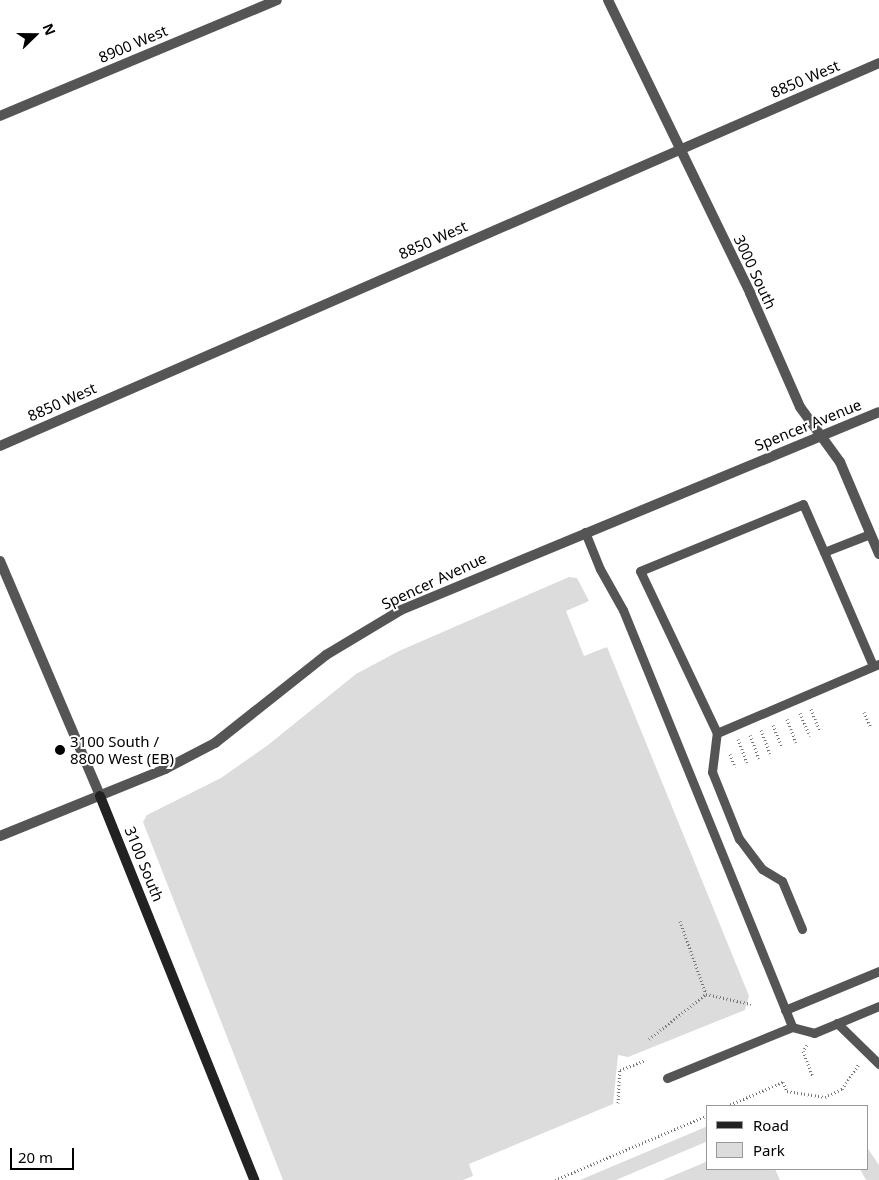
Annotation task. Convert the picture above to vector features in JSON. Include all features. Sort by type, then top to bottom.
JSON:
[{"type":"street","name":"8900 West","points":[[0,116],[277,0]]},
{"type":"street","name":"3000 South","points":[[608,0],[750,293],[800,407],[823,436],[840,462],[879,554]]},
{"type":"street","name":"8850 West","points":[[0,446],[879,63]]},
{"type":"street","name":"Spencer Avenue","points":[[0,836],[166,769],[215,743],[326,655],[402,610],[585,532],[879,412]]},
{"type":"street","name":"3100 South","points":[[0,562],[100,796],[254,1180]]},
{"type":"lane","points":[[717,733],[876,665],[803,504],[640,571],[717,733],[712,772],[739,839],[762,869],[782,881],[802,929]]},
{"type":"lane","points":[[585,532],[600,569],[623,610],[792,1027]]},
{"type":"lane","points":[[824,552],[870,534]]},
{"type":"lane","points":[[785,1010],[879,971]]},
{"type":"lane","points":[[667,1078],[792,1027],[814,1033],[879,1006]]},
{"type":"lane","points":[[837,1023],[879,1064]]},
{"type":"path","points":[[806,695],[820,731]]},
{"type":"path","points":[[795,699],[810,736]]},
{"type":"path","points":[[782,705],[796,742]]},
{"type":"path","points":[[768,711],[782,748]]},
{"type":"path","points":[[864,712],[871,728]]},
{"type":"path","points":[[756,716],[770,752]]},
{"type":"path","points":[[744,721],[758,758]]},
{"type":"path","points":[[733,726],[747,762]]},
{"type":"path","points":[[680,921],[706,994]]},
{"type":"path","points":[[706,994],[751,1004]]},
{"type":"path","points":[[649,1039],[706,994]]},
{"type":"path","points":[[812,1074],[803,1051],[814,1033]]},
{"type":"path","points":[[729,1105],[783,1082],[787,1091],[825,1097],[842,1089],[867,1051]]},
{"type":"path","points":[[618,1103],[620,1070],[646,1060]]},
{"type":"path","points":[[555,1180],[706,1115]]},
{"type":"green space","points":[[569,577],[577,578],[589,601],[566,611],[584,656],[607,647],[749,996],[745,1010],[628,1057],[618,1055],[613,1104],[469,1164],[473,1176],[463,1180],[283,1180],[143,822],[147,815],[221,778],[268,745],[356,674],[399,651]]},
{"type":"green space","points":[[706,1127],[706,1142],[616,1180],[580,1180]]},
{"type":"green space","points":[[869,1150],[879,1165],[879,1180],[866,1180],[861,1170],[869,1170]]},
{"type":"green space","points":[[706,1162],[706,1170],[775,1170],[780,1180],[663,1180]]},
{"type":"place","name":"3100 South / 8800 West (EB)","points":[[60,750]]}]
